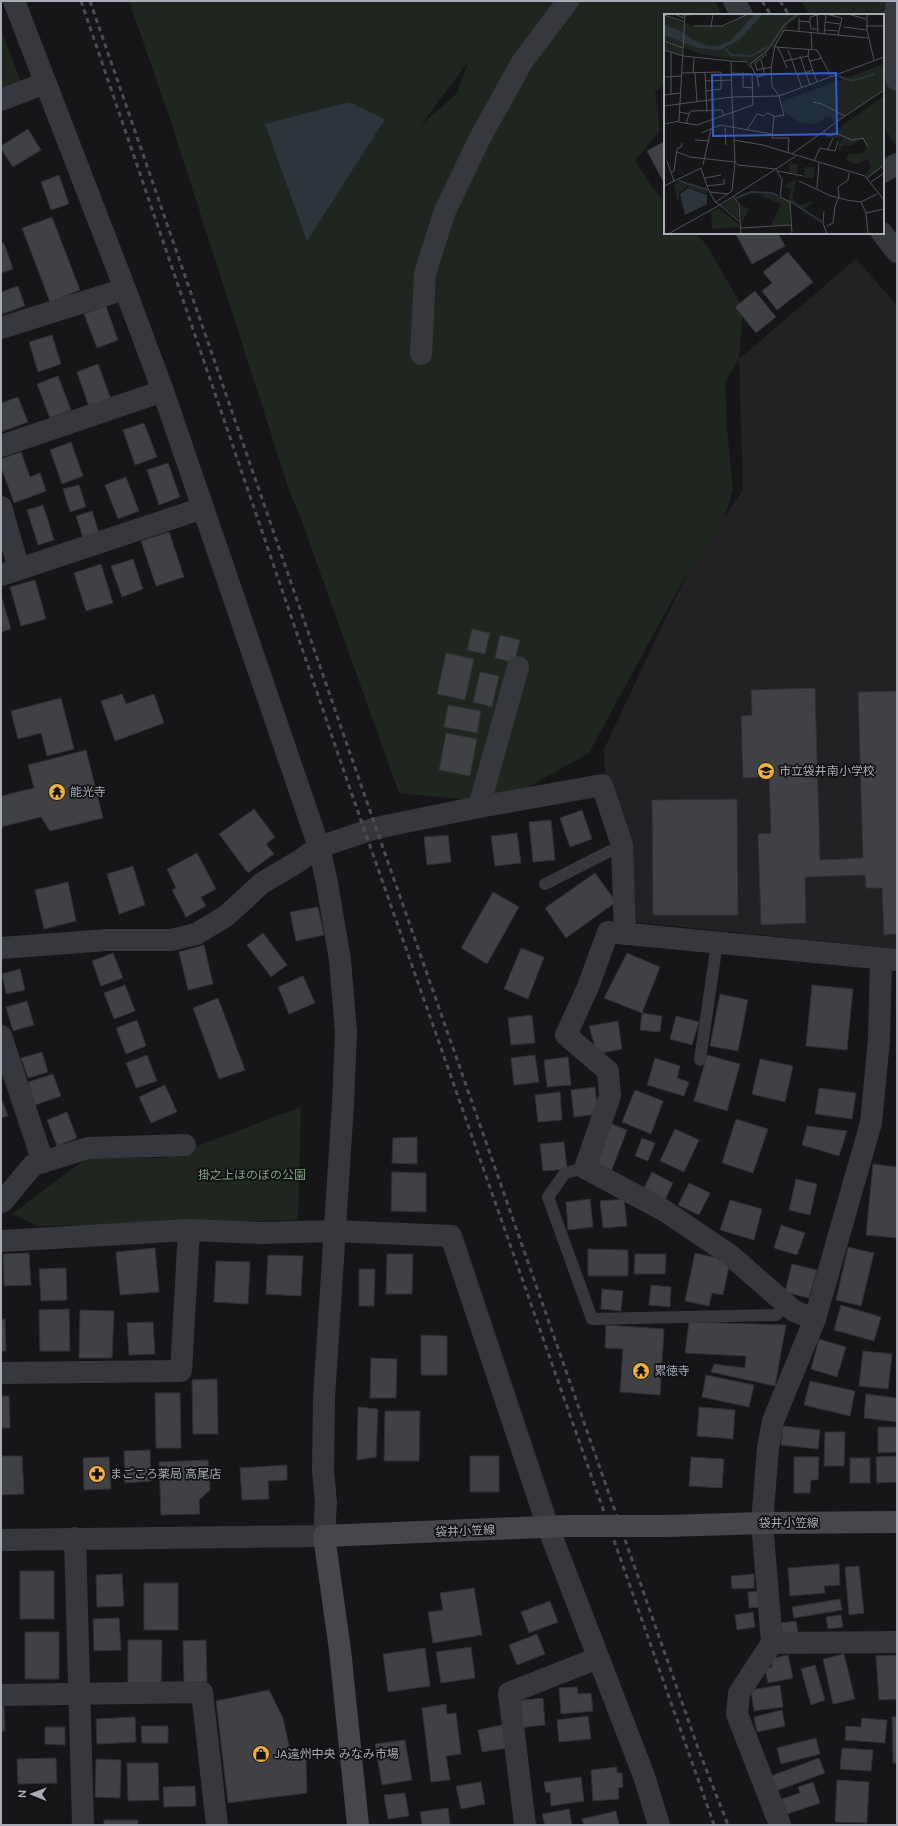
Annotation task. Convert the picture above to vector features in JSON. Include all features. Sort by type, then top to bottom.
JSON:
[{"type":"main road","name":"袋井小笠線","points":[[324,1536],[557,1527],[666,1526],[762,1522],[897,1522]]},
{"type":"main road","points":[[324,1536],[340,1650],[358,1825]]},
{"type":"street","points":[[1,1540],[324,1536],[326,1502],[323,1472],[324,1398],[336,1230],[346,1032],[336,929],[318,847],[163,391],[14,1]]},
{"type":"street","points":[[421,354],[425,273],[446,211],[479,140],[522,62],[568,1]]},
{"type":"street","points":[[734,1],[741,14]]},
{"type":"street","points":[[897,3],[890,54],[897,80]]},
{"type":"street","points":[[1,100],[45,84]]},
{"type":"street","points":[[884,171],[897,164]]},
{"type":"street","points":[[883,234],[897,252]]},
{"type":"street","points":[[1,328],[125,289]]},
{"type":"street","points":[[1,446],[163,391]]},
{"type":"street","points":[[1,507],[10,572],[203,508]]},
{"type":"street","points":[[479,807],[518,667]]},
{"type":"street","points":[[1,948],[107,940],[171,940],[196,934],[226,916],[262,883],[318,847],[365,831],[479,807],[602,785],[622,845],[626,934]]},
{"type":"street","points":[[780,1825],[737,1714],[739,1693],[772,1643],[762,1522],[768,1448],[773,1421],[815,1319],[871,1123],[889,959],[608,932],[588,986],[566,1035],[608,1071],[610,1096],[585,1168],[666,1211],[730,1256],[794,1311],[815,1319]]},
{"type":"street","points":[[3,1048],[43,1162]]},
{"type":"street","points":[[1,1202],[33,1165],[88,1148],[185,1145]]},
{"type":"street","points":[[1,1373],[181,1371],[189,1230]]},
{"type":"street","points":[[1,1241],[189,1230],[260,1233],[336,1230],[450,1236],[557,1527],[598,1658],[644,1776],[659,1825]]},
{"type":"street","points":[[76,1538],[82,1825]]},
{"type":"street","points":[[772,1643],[897,1642]]},
{"type":"street","points":[[525,1825],[509,1693],[598,1658]]},
{"type":"street","points":[[1,1695],[202,1692],[217,1825]]},
{"type":"lane","points":[[545,884],[622,845]]},
{"type":"lane","points":[[700,1060],[717,943]]},
{"type":"lane","points":[[585,1168],[565,1173],[548,1197],[592,1319],[776,1315],[787,1305]]},
{"type":"shaded area","points":[[349,102],[385,119],[307,241],[265,124]]},
{"type":"shaded area","points":[[856,259],[897,305],[897,949],[615,920],[635,876],[605,778],[604,749],[688,571],[743,490],[739,359]]},
{"type":"green space","points":[[129,1],[715,1],[722,14],[664,14],[664,86],[655,91],[660,130],[635,161],[654,190],[664,201],[664,234],[696,234],[706,244],[743,308],[739,359],[725,382],[727,428],[733,490],[720,531],[688,571],[589,753],[500,803],[399,793],[301,519],[290,493],[171,122]],"holes":[[[468,62],[457,93],[420,126]]]},
{"type":"green space","points":[[801,1],[897,1],[897,147],[884,128],[884,14],[809,14]]},
{"type":"green space","points":[[1,30],[22,85],[1,93]]},
{"type":"green space","name":"掛之上ほのぼの公園","points":[[301,1107],[298,1220],[38,1226],[12,1214],[87,1158],[166,1158]]},
{"type":"building","points":[[28,129],[41,150],[13,167],[1,149],[1,146]]},
{"type":"building","points":[[664,142],[664,180],[663,181],[647,151]]},
{"type":"building","points":[[59,175],[69,204],[51,210],[41,182]]},
{"type":"building","points":[[52,217],[80,290],[50,302],[22,228]]},
{"type":"building","points":[[736,234],[779,234],[785,246],[752,264]]},
{"type":"building","points":[[4,243],[13,269],[1,273],[1,244]]},
{"type":"building","points":[[788,252],[813,282],[777,310],[762,291],[772,283],[763,272]]},
{"type":"building","points":[[18,286],[25,306],[2,314],[1,292]]},
{"type":"building","points":[[755,291],[776,317],[756,333],[735,307]]},
{"type":"building","points":[[106,306],[118,340],[97,348],[84,314]]},
{"type":"building","points":[[52,335],[61,364],[38,372],[29,342]]},
{"type":"building","points":[[98,364],[111,399],[89,407],[77,372]]},
{"type":"building","points":[[58,376],[71,410],[50,418],[37,384]]},
{"type":"building","points":[[18,397],[28,422],[1,432],[1,403]]},
{"type":"building","points":[[144,423],[157,457],[135,465],[123,430]]},
{"type":"building","points":[[71,442],[83,476],[62,484],[50,450]]},
{"type":"building","points":[[21,452],[30,477],[40,473],[46,491],[14,503],[1,467],[1,459]]},
{"type":"building","points":[[168,463],[180,497],[159,505],[147,470]]},
{"type":"building","points":[[126,477],[139,511],[118,519],[105,485]]},
{"type":"building","points":[[79,485],[86,507],[70,512],[63,489]]},
{"type":"building","points":[[43,505],[54,540],[38,545],[27,510]]},
{"type":"building","points":[[92,511],[99,533],[83,538],[76,516]]},
{"type":"building","points":[[169,532],[184,577],[156,586],[141,541]]},
{"type":"building","points":[[133,559],[143,589],[122,597],[111,566]]},
{"type":"building","points":[[101,564],[113,603],[86,611],[74,573]]},
{"type":"building","points":[[35,580],[46,619],[21,626],[10,587]]},
{"type":"building","points":[[1,595],[11,629],[1,632]]},
{"type":"building","points":[[472,629],[490,633],[485,654],[467,650]]},
{"type":"building","points":[[500,635],[520,640],[514,663],[495,658]]},
{"type":"building","points":[[446,653],[474,659],[465,700],[437,694]]},
{"type":"building","points":[[480,672],[499,676],[492,707],[473,702]]},
{"type":"building","points":[[815,688],[820,860],[863,858],[858,692],[897,691],[897,934],[884,935],[882,888],[866,888],[865,875],[805,877],[806,923],[761,925],[758,834],[771,833],[769,777],[743,778],[741,716],[752,715],[751,690]]},
{"type":"building","points":[[122,694],[126,704],[154,694],[164,723],[115,741],[101,701]]},
{"type":"building","points":[[61,698],[74,749],[47,756],[41,733],[18,739],[11,711]]},
{"type":"building","points":[[448,705],[481,711],[477,733],[444,727]]},
{"type":"building","points":[[446,733],[477,739],[470,776],[439,770]]},
{"type":"building","name":"能光寺","points":[[86,750],[103,818],[50,831],[41,817],[1,827],[1,796],[34,788],[28,765]]},
{"type":"building","points":[[737,799],[738,915],[653,915],[652,800]]},
{"type":"building","points":[[254,809],[275,837],[266,844],[274,854],[248,873],[219,834]]},
{"type":"building","points":[[582,810],[592,839],[570,847],[560,818]]},
{"type":"building","points":[[551,820],[555,860],[533,862],[529,822]]},
{"type":"building","points":[[517,833],[521,863],[495,866],[491,836]]},
{"type":"building","points":[[448,835],[451,862],[427,865],[424,837]]},
{"type":"building","points":[[197,853],[216,889],[201,897],[206,906],[186,917],[172,890],[176,888],[167,869]]},
{"type":"building","points":[[133,866],[145,905],[119,914],[107,874]]},
{"type":"building","points":[[595,873],[616,902],[566,938],[545,908]]},
{"type":"building","points":[[68,882],[76,921],[44,929],[35,890]]},
{"type":"building","points":[[493,892],[519,907],[487,964],[461,948]]},
{"type":"building","points":[[318,907],[324,935],[296,941],[290,912]]},
{"type":"building","points":[[263,933],[287,965],[271,977],[247,945]]},
{"type":"building","points":[[204,945],[213,984],[188,990],[179,952]]},
{"type":"building","points":[[521,948],[544,957],[528,999],[504,989]]},
{"type":"building","points":[[113,953],[123,978],[101,986],[92,961]]},
{"type":"building","points":[[627,953],[660,967],[642,1013],[604,998]]},
{"type":"building","points":[[20,969],[25,990],[6,994],[2,974]]},
{"type":"building","points":[[303,976],[315,1003],[289,1014],[278,987]]},
{"type":"building","points":[[125,985],[135,1011],[114,1019],[104,993]]},
{"type":"building","points":[[812,985],[853,989],[847,1050],[806,1046]]},
{"type":"building","points":[[720,994],[748,1000],[738,1051],[710,1046]]},
{"type":"building","points":[[218,998],[245,1070],[219,1079],[193,1008]]},
{"type":"building","points":[[27,1001],[34,1025],[13,1031],[6,1007]]},
{"type":"building","points":[[642,1013],[662,1016],[660,1032],[640,1030]]},
{"type":"building","points":[[532,1015],[535,1043],[511,1045],[508,1018]]},
{"type":"building","points":[[676,1016],[699,1022],[692,1045],[670,1039]]},
{"type":"building","points":[[137,1020],[146,1046],[126,1054],[116,1028]]},
{"type":"building","points":[[618,1021],[622,1049],[597,1054],[589,1026]]},
{"type":"building","points":[[42,1052],[48,1072],[28,1078],[21,1058]]},
{"type":"building","points":[[147,1055],[157,1081],[136,1088],[126,1063]]},
{"type":"building","points":[[535,1055],[539,1082],[514,1085],[511,1058]]},
{"type":"building","points":[[707,1055],[740,1064],[727,1111],[694,1101]]},
{"type":"building","points":[[568,1057],[571,1085],[547,1087],[544,1060]]},
{"type":"building","points":[[655,1058],[680,1066],[677,1078],[689,1082],[684,1096],[647,1085]]},
{"type":"building","points":[[760,1059],[793,1066],[785,1102],[752,1094]]},
{"type":"building","points":[[53,1074],[61,1096],[35,1105],[28,1082]]},
{"type":"building","points":[[165,1085],[177,1112],[151,1123],[139,1097]]},
{"type":"building","points":[[595,1087],[598,1114],[574,1117],[571,1090]]},
{"type":"building","points":[[819,1088],[856,1093],[852,1119],[815,1114]]},
{"type":"building","points":[[635,1090],[663,1101],[651,1134],[622,1122]]},
{"type":"building","points":[[560,1092],[562,1120],[538,1122],[535,1095]]},
{"type":"building","points":[[2,1100],[8,1116],[1,1118],[1,1101]]},
{"type":"building","points":[[67,1112],[77,1138],[57,1146],[47,1120]]},
{"type":"building","points":[[736,1119],[768,1129],[753,1173],[722,1163]]},
{"type":"building","points":[[607,1122],[627,1130],[611,1172],[591,1165]]},
{"type":"building","points":[[807,1126],[847,1131],[839,1156],[802,1145]]},
{"type":"building","points":[[675,1129],[699,1140],[684,1172],[660,1161]]},
{"type":"building","points":[[417,1137],[417,1164],[392,1163],[393,1138]]},
{"type":"building","points":[[642,1138],[655,1143],[648,1161],[635,1156]]},
{"type":"building","points":[[564,1142],[567,1169],[543,1171],[540,1144]]},
{"type":"building","points":[[873,1164],[897,1167],[897,1238],[866,1235]]},
{"type":"building","points":[[392,1172],[426,1173],[426,1212],[391,1211]]},
{"type":"building","points":[[652,1172],[673,1183],[663,1204],[641,1194]]},
{"type":"building","points":[[796,1179],[817,1184],[810,1215],[789,1210]]},
{"type":"building","points":[[689,1183],[710,1193],[699,1215],[678,1205]]},
{"type":"building","points":[[590,1199],[593,1227],[568,1230],[566,1202]]},
{"type":"building","points":[[624,1199],[627,1226],[603,1228],[600,1201]]},
{"type":"building","points":[[730,1200],[762,1209],[754,1240],[720,1230]]},
{"type":"building","points":[[781,1225],[805,1233],[797,1255],[774,1248]]},
{"type":"building","points":[[848,1247],[874,1253],[861,1306],[836,1300]]},
{"type":"building","points":[[155,1248],[159,1292],[120,1295],[116,1252]]},
{"type":"building","points":[[588,1249],[628,1250],[628,1276],[588,1276]]},
{"type":"building","points":[[29,1253],[31,1285],[4,1286],[3,1254]]},
{"type":"building","points":[[695,1253],[730,1261],[723,1295],[712,1293],[709,1306],[685,1301]]},
{"type":"building","points":[[387,1254],[413,1254],[412,1294],[386,1294]]},
{"type":"building","points":[[635,1254],[666,1254],[665,1274],[634,1274]]},
{"type":"building","points":[[268,1255],[303,1256],[301,1296],[266,1294]]},
{"type":"building","points":[[216,1261],[250,1262],[248,1304],[214,1302]]},
{"type":"building","points":[[792,1264],[817,1270],[809,1298],[785,1292]]},
{"type":"building","points":[[66,1268],[67,1300],[41,1301],[39,1269]]},
{"type":"building","points":[[359,1269],[375,1269],[374,1306],[359,1306]]},
{"type":"building","points":[[651,1285],[671,1287],[670,1307],[649,1305]]},
{"type":"building","points":[[602,1289],[623,1291],[621,1311],[601,1309]]},
{"type":"building","points":[[841,1305],[881,1317],[874,1341],[834,1330]]},
{"type":"building","points":[[69,1309],[70,1351],[40,1351],[39,1310]]},
{"type":"building","points":[[80,1310],[114,1311],[112,1358],[79,1358]]},
{"type":"building","points":[[1,1319],[5,1319],[6,1351],[1,1351]]},
{"type":"building","points":[[153,1322],[155,1354],[129,1355],[127,1323]]},
{"type":"building","points":[[689,1322],[786,1325],[775,1386],[711,1372],[714,1364],[745,1368],[746,1356],[685,1353]]},
{"type":"building","name":"累徳寺","points":[[606,1325],[664,1329],[660,1395],[620,1392],[623,1349],[605,1348]]},
{"type":"building","points":[[421,1335],[447,1336],[447,1375],[421,1375]]},
{"type":"building","points":[[819,1339],[846,1347],[837,1377],[811,1369]]},
{"type":"building","points":[[863,1351],[892,1354],[888,1389],[859,1386]]},
{"type":"building","points":[[371,1358],[397,1359],[396,1398],[370,1398]]},
{"type":"building","points":[[706,1375],[754,1385],[749,1407],[702,1397]]},
{"type":"building","points":[[217,1379],[218,1434],[193,1434],[192,1380]]},
{"type":"building","points":[[810,1381],[855,1391],[850,1416],[804,1405]]},
{"type":"building","points":[[155,1393],[180,1393],[181,1448],[156,1448]]},
{"type":"building","points":[[866,1394],[897,1398],[897,1422],[864,1418]]},
{"type":"building","points":[[1,1396],[9,1396],[10,1428],[1,1428]]},
{"type":"building","points":[[358,1407],[378,1409],[376,1457],[357,1460]]},
{"type":"building","points":[[699,1407],[735,1410],[733,1439],[697,1436]]},
{"type":"building","points":[[385,1411],[420,1411],[419,1461],[384,1461]]},
{"type":"building","points":[[783,1426],[820,1430],[818,1449],[781,1445]]},
{"type":"building","points":[[878,1427],[897,1427],[897,1452],[878,1453]]},
{"type":"building","points":[[825,1432],[845,1432],[844,1466],[824,1466]]},
{"type":"building","points":[[150,1450],[151,1481],[125,1483],[124,1451]]},
{"type":"building","points":[[1,1456],[22,1456],[24,1494],[1,1495]]},
{"type":"building","points":[[470,1456],[499,1456],[499,1492],[470,1492]]},
{"type":"building","points":[[897,1456],[897,1482],[877,1483],[876,1457]]},
{"type":"building","name":"まごころ薬局 高尾店","points":[[109,1457],[111,1489],[84,1490],[83,1458]]},
{"type":"building","points":[[691,1457],[724,1459],[722,1488],[689,1486]]},
{"type":"building","points":[[794,1457],[819,1457],[818,1480],[811,1480],[810,1493],[794,1493]]},
{"type":"building","points":[[850,1458],[870,1458],[870,1483],[850,1483]]},
{"type":"building","points":[[208,1460],[210,1490],[199,1500],[200,1514],[161,1515],[159,1462]]},
{"type":"building","points":[[287,1465],[287,1480],[268,1481],[269,1499],[242,1500],[240,1468]]},
{"type":"building","points":[[839,1564],[840,1585],[824,1586],[825,1593],[790,1596],[788,1568]]},
{"type":"building","points":[[859,1566],[864,1613],[849,1615],[845,1567]]},
{"type":"building","points":[[20,1571],[54,1571],[54,1619],[20,1619]]},
{"type":"building","points":[[122,1574],[124,1606],[97,1607],[96,1575]]},
{"type":"building","points":[[754,1574],[754,1588],[732,1589],[731,1576]]},
{"type":"building","points":[[144,1583],[178,1583],[178,1630],[144,1630]]},
{"type":"building","points":[[474,1588],[482,1635],[433,1643],[428,1612],[443,1610],[440,1593]]},
{"type":"building","points":[[759,1591],[760,1607],[749,1608],[748,1592]]},
{"type":"building","points":[[840,1599],[842,1610],[794,1618],[792,1607]]},
{"type":"building","points":[[550,1601],[558,1622],[529,1633],[521,1612]]},
{"type":"building","points":[[753,1612],[755,1627],[737,1630],[735,1615]]},
{"type":"building","points":[[841,1615],[843,1627],[828,1629],[826,1617]]},
{"type":"building","points":[[119,1618],[121,1650],[94,1651],[93,1619]]},
{"type":"building","points":[[796,1621],[798,1632],[783,1635],[781,1623]]},
{"type":"building","points":[[25,1632],[59,1632],[59,1679],[25,1679]]},
{"type":"building","points":[[537,1634],[545,1654],[517,1665],[509,1645]]},
{"type":"building","points":[[128,1640],[162,1640],[161,1687],[128,1687]]},
{"type":"building","points":[[206,1640],[207,1682],[184,1682],[183,1641]]},
{"type":"building","points":[[471,1647],[475,1678],[441,1683],[436,1652]]},
{"type":"building","points":[[425,1648],[430,1686],[388,1692],[383,1654]]},
{"type":"building","points":[[844,1654],[855,1699],[833,1704],[823,1659]]},
{"type":"building","points":[[788,1655],[793,1678],[768,1683],[765,1669],[772,1667],[770,1659]]},
{"type":"building","points":[[897,1655],[897,1699],[879,1700],[876,1656]]},
{"type":"building","points":[[815,1665],[825,1700],[811,1705],[801,1669]]},
{"type":"building","points":[[780,1685],[783,1707],[754,1711],[751,1690]]},
{"type":"building","points":[[577,1687],[578,1694],[591,1693],[593,1711],[561,1714],[559,1688]]},
{"type":"building","points":[[269,1690],[283,1718],[291,1755],[306,1758],[307,1793],[228,1803],[216,1701]]},
{"type":"building","points":[[543,1698],[545,1725],[517,1728],[514,1701]]},
{"type":"building","points":[[446,1704],[447,1714],[456,1713],[461,1754],[446,1756],[450,1780],[431,1782],[422,1708]]},
{"type":"building","points":[[1,1706],[4,1706],[5,1731],[1,1731]]},
{"type":"building","points":[[782,1710],[785,1726],[757,1732],[754,1717]]},
{"type":"building","points":[[588,1716],[591,1739],[559,1742],[557,1720]]},
{"type":"building","points":[[135,1717],[136,1742],[97,1744],[96,1719]]},
{"type":"building","points":[[892,1717],[897,1717],[897,1763],[893,1763]]},
{"type":"building","points":[[862,1718],[887,1720],[885,1743],[845,1740],[846,1726],[861,1727]]},
{"type":"building","points":[[502,1725],[507,1748],[482,1752],[478,1730]]},
{"type":"building","points":[[141,1726],[168,1726],[168,1743],[142,1743]]},
{"type":"building","points":[[45,1727],[65,1727],[65,1745],[45,1744]]},
{"type":"building","points":[[816,1738],[820,1754],[781,1764],[777,1748]]},
{"type":"building","points":[[405,1740],[412,1780],[382,1785],[375,1744]]},
{"type":"building","points":[[842,1748],[873,1750],[871,1771],[840,1769]]},
{"type":"building","points":[[56,1758],[57,1783],[18,1784],[17,1759]]},
{"type":"building","points":[[819,1758],[825,1773],[776,1791],[771,1776]]},
{"type":"building","points":[[96,1759],[121,1760],[120,1798],[95,1797]]},
{"type":"building","points":[[127,1763],[158,1763],[159,1800],[128,1801]]},
{"type":"building","points":[[617,1767],[617,1773],[622,1773],[623,1787],[618,1788],[619,1799],[593,1801],[591,1770]]},
{"type":"building","points":[[581,1777],[584,1801],[551,1806],[550,1792],[546,1793],[544,1782]]},
{"type":"building","points":[[837,1780],[869,1782],[867,1823],[835,1822]]},
{"type":"building","points":[[481,1782],[485,1804],[461,1809],[456,1786]]},
{"type":"building","points":[[813,1782],[820,1803],[787,1814],[782,1799],[800,1793],[798,1787]]},
{"type":"building","points":[[195,1786],[196,1806],[164,1807],[163,1787]]},
{"type":"building","points":[[405,1793],[409,1816],[388,1819],[384,1795]]},
{"type":"building","points":[[448,1808],[450,1825],[422,1825],[420,1812]]},
{"type":"building","points":[[569,1809],[572,1825],[545,1825],[542,1814]]},
{"type":"building","points":[[616,1811],[619,1825],[584,1825],[582,1819]]},
{"type":"building","points":[[104,1820],[138,1820],[138,1825],[104,1825]]},
{"type":"railway","points":[[81,1],[350,789],[714,1825]]},
{"type":"railway","points":[[90,1],[361,785],[699,1751],[728,1825]]},
{"type":"railway","points":[[762,1],[770,14]]},
{"type":"railway","points":[[780,1],[788,14]]},
{"type":"place","name":"市立袋井南小学校","points":[[766,771]]},
{"type":"place","name":"能光寺","points":[[57,792]]},
{"type":"place","name":"累徳寺","points":[[641,1371]]},
{"type":"place","name":"まごころ薬局 高尾店","points":[[97,1474]]},
{"type":"place","name":"JA遠州中央 みなみ市場","points":[[261,1754]]}]
